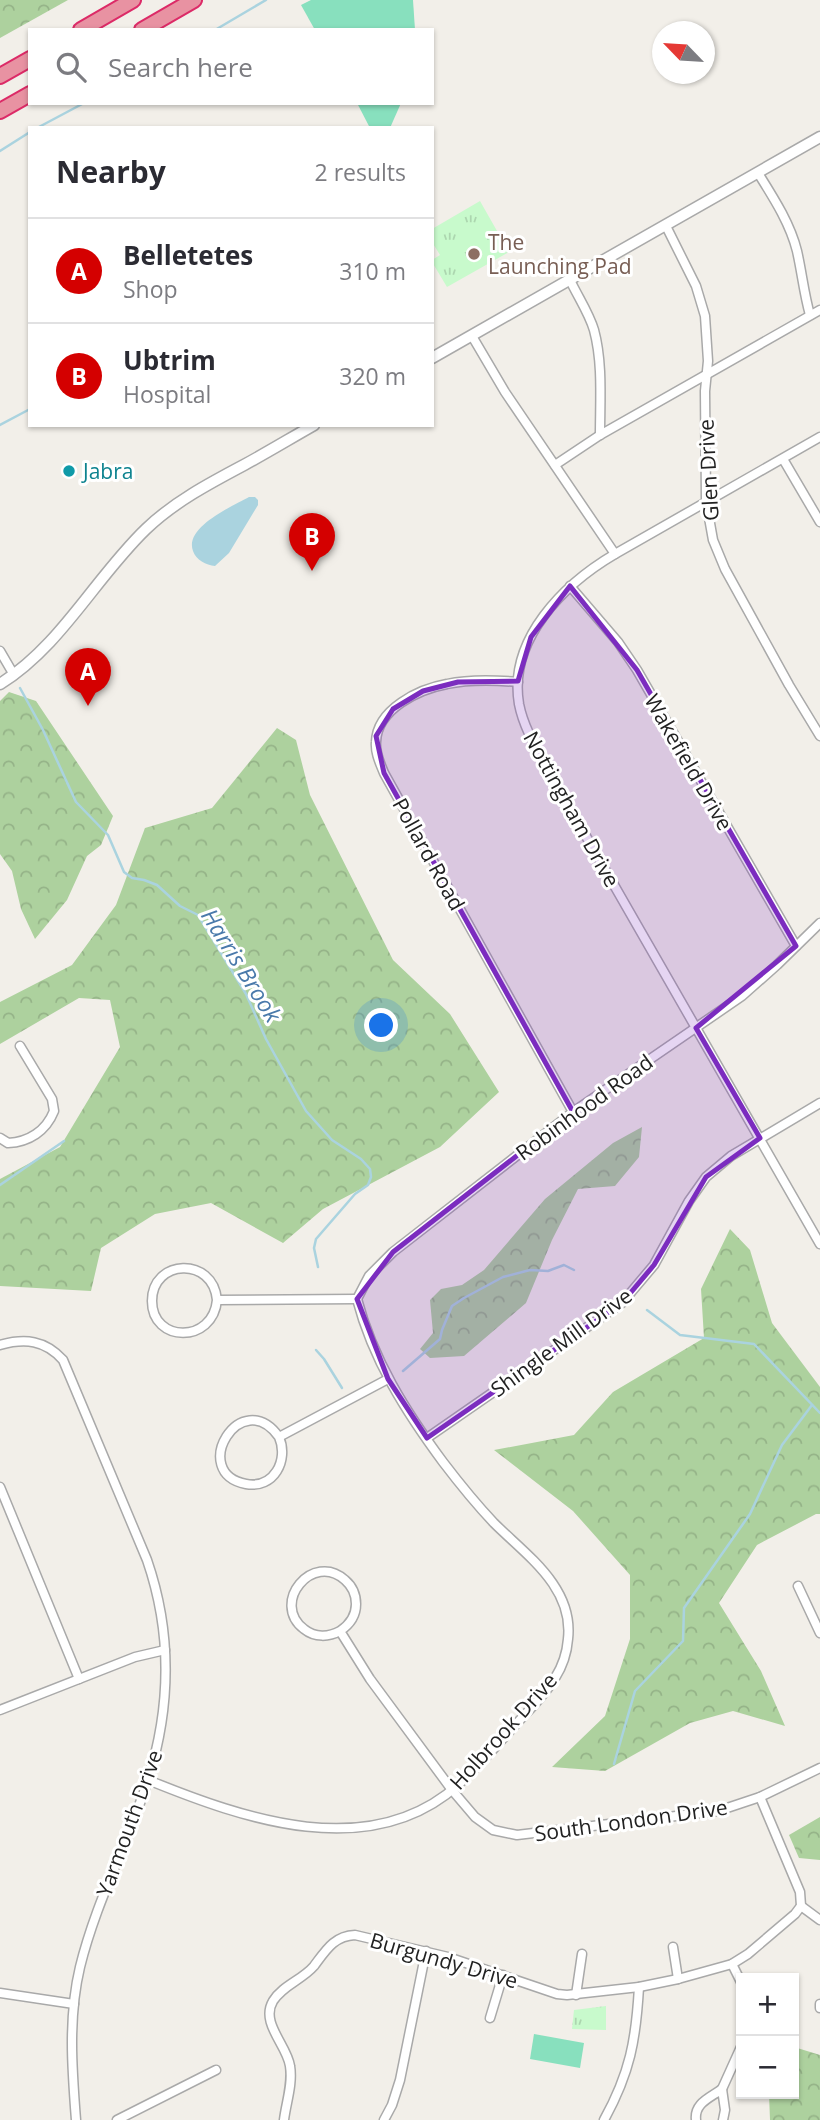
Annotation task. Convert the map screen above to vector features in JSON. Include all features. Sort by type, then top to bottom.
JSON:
[{"type":"highway","points":[[84,28],[133,0]]},
{"type":"highway","points":[[145,28],[194,0]]},
{"type":"highway","points":[[0,76],[28,60]]},
{"type":"highway","points":[[0,111],[28,95]]},
{"type":"street","points":[[434,357],[820,137]]},
{"type":"street","points":[[758,173],[776,201],[794,240],[810,316]]},
{"type":"street","name":"Glen Drive","points":[[666,226],[692,276],[701,301],[707,343],[706,501],[713,540],[724,569],[820,736]]},
{"type":"street","points":[[570,280],[590,321],[596,342],[599,361],[600,435]]},
{"type":"street","points":[[555,465],[600,435],[820,310]]},
{"type":"street","points":[[472,336],[505,392],[615,554]]},
{"type":"street","points":[[0,684],[14,675],[47,644],[115,562],[148,527],[174,506],[211,483],[310,427]]},
{"type":"street","name":"Nottingham Drive","points":[[820,437],[592,567],[550,607],[531,637],[520,667],[518,682],[522,717],[537,748],[820,1244]]},
{"type":"street","points":[[783,459],[820,522]]},
{"type":"street","name":"Wakefield Drive","points":[[570,586],[618,642],[637,670],[796,946]]},
{"type":"street","points":[[0,651],[14,675]]},
{"type":"street","name":"Pollard Road","points":[[518,682],[458,682],[423,691],[388,714],[379,727],[375,745],[384,773],[573,1112]]},
{"type":"street","name":"Robinhood Road","points":[[357,1299],[369,1276],[393,1252],[573,1112],[742,996],[820,923]]},
{"type":"street","points":[[0,1138],[8,1143],[26,1140],[46,1126],[54,1111],[52,1098],[20,1046]]},
{"type":"street","name":"Shingle Mill Drive","points":[[427,1438],[622,1303],[654,1265],[689,1200],[706,1177],[724,1161],[820,1103]]},
{"type":"street","points":[[183,1268],[199,1271],[207,1277],[214,1285],[217,1300],[215,1311],[206,1325],[197,1331],[186,1333],[165,1327],[158,1319],[152,1303],[160,1279],[169,1272],[183,1268]]},
{"type":"street","points":[[217,1300],[357,1299]]},
{"type":"street","name":"Holbrook Drive","points":[[148,1780],[270,1821],[314,1828],[358,1827],[399,1820],[426,1808],[452,1790],[495,1747],[555,1678],[564,1659],[569,1637],[567,1615],[560,1594],[551,1580],[475,1501],[427,1438],[388,1379],[372,1344],[357,1299]]},
{"type":"street","name":"Yarmouth Drive","points":[[0,1345],[16,1341],[37,1342],[56,1352],[63,1360],[147,1560],[160,1607],[165,1650],[162,1724],[148,1780],[95,1914],[79,1970],[74,2004],[72,2068],[76,2120]]},
{"type":"street","points":[[279,1437],[388,1379]]},
{"type":"street","points":[[239,1424],[264,1424],[273,1429],[279,1437],[283,1458],[277,1472],[269,1479],[260,1483],[244,1484],[234,1479],[224,1468],[221,1458],[222,1443],[230,1430],[239,1424]]},
{"type":"street","points":[[0,1487],[79,1679]]},
{"type":"street","points":[[322,1572],[332,1573],[341,1577],[351,1587],[355,1597],[355,1612],[351,1621],[340,1631],[324,1636],[313,1634],[296,1621],[292,1605],[293,1594],[307,1577],[322,1572]]},
{"type":"street","points":[[798,1586],[820,1633]]},
{"type":"street","name":"South London Drive","points":[[340,1631],[370,1679],[452,1790],[485,1826],[501,1833],[517,1835],[708,1813],[760,1797],[820,1768]]},
{"type":"street","points":[[0,1710],[135,1657],[165,1650]]},
{"type":"street","points":[[760,1797],[795,1878],[802,1899],[801,1906],[820,1920]]},
{"type":"street","name":"Burgundy Drive","points":[[284,2120],[290,2068],[287,2055],[269,2018],[272,2003],[287,1987],[308,1973],[331,1944],[345,1935],[426,1951],[557,1994],[576,1995],[639,1987],[732,1964],[771,1935],[801,1906]]},
{"type":"street","points":[[673,1947],[678,1979]]},
{"type":"street","points":[[384,2120],[393,2105],[400,2080],[426,1951]]},
{"type":"street","points":[[576,1995],[582,1954]]},
{"type":"street","points":[[732,1964],[736,1973]]},
{"type":"street","points":[[490,2018],[503,1975]]},
{"type":"street","points":[[604,2120],[619,2091],[631,2058],[639,1987]]},
{"type":"street","points":[[0,1993],[74,2004]]},
{"type":"street","points":[[696,2120],[695,2114],[701,2104],[722,2089],[736,2058]]},
{"type":"street","points":[[117,2120],[216,2070]]},
{"type":"street","points":[[722,2089],[725,2110],[723,2120]]},
{"type":"highlighted area","points":[[570,586],[637,670],[796,946],[696,1028],[760,1138],[706,1177],[654,1265],[622,1303],[427,1438],[388,1379],[357,1299],[393,1252],[573,1112],[384,773],[376,736],[393,709],[423,691],[458,682],[518,681],[531,637]]},
{"type":"green space","points":[[0,0],[68,0],[0,38]]},
{"type":"green space","points":[[311,0],[413,0],[415,28],[314,28],[301,5]]},
{"type":"green space","points":[[358,105],[400,105],[391,126],[369,126]]},
{"type":"green space","points":[[480,201],[509,252],[447,287],[434,265],[434,259],[440,255],[434,245],[434,228]]},
{"type":"green space","points":[[9,692],[36,701],[113,816],[101,845],[87,856],[67,900],[35,939],[21,909],[12,871],[0,854],[0,701]]},
{"type":"green space","points":[[277,728],[296,740],[310,795],[393,960],[450,1014],[499,1092],[440,1147],[323,1209],[283,1243],[211,1203],[155,1214],[101,1248],[91,1291],[0,1286],[0,1179],[60,1147],[120,1047],[110,1000],[79,998],[0,1044],[0,1002],[72,965],[116,905],[145,828],[212,808]]},
{"type":"green space","points":[[642,1127],[639,1157],[615,1186],[578,1189],[552,1240],[526,1303],[464,1356],[430,1358],[420,1349],[433,1333],[430,1300],[441,1289],[462,1285],[484,1270],[545,1199],[613,1143]]},
{"type":"green space","points":[[730,1229],[750,1250],[772,1323],[820,1387],[820,1514],[757,1545],[719,1603],[761,1671],[785,1726],[733,1711],[690,1723],[605,1771],[552,1767],[605,1716],[630,1639],[630,1575],[573,1511],[494,1450],[574,1435],[613,1392],[704,1338],[701,1289]]},
{"type":"green space","points":[[820,1817],[820,1860],[799,1858],[789,1835]]},
{"type":"green space","points":[[606,2006],[606,2030],[572,2029],[574,2010]]},
{"type":"green space","points":[[534,2034],[584,2043],[580,2068],[530,2059]]},
{"type":"green space","points":[[799,2049],[820,2055],[820,2120],[770,2120],[769,2099],[799,2099]]},
{"type":"water","points":[[249,497],[255,497],[258,505],[229,553],[215,566],[199,559],[193,551],[192,542],[196,534],[212,518]]},
{"type":"waterway","points":[[218,28],[266,0]]},
{"type":"waterway","points":[[41,126],[80,105]]},
{"type":"waterway","points":[[0,151],[28,133]]},
{"type":"waterway","points":[[0,425],[28,410]]},
{"type":"waterway","name":"Harris Brook","points":[[20,688],[43,730],[76,802],[108,835],[124,872],[132,878],[157,885],[180,906],[198,915],[246,994],[266,1039],[306,1111],[332,1140],[361,1159],[370,1169],[368,1185],[355,1194],[316,1239],[314,1248],[318,1267]]},
{"type":"waterway","points":[[0,1185],[64,1141]]},
{"type":"waterway","name":"Harris Brook","points":[[403,1371],[440,1339],[452,1306],[464,1298],[503,1277],[530,1270],[548,1271],[564,1265],[574,1270]]},
{"type":"waterway","name":"Harris Brook","points":[[647,1310],[680,1335],[754,1344],[820,1413]]},
{"type":"waterway","name":"Harris Brook","points":[[316,1350],[342,1388]]},
{"type":"waterway","points":[[614,1764],[635,1691],[683,1641],[684,1608],[750,1514],[782,1445],[812,1405]]},
{"type":"place","name":"The Launching Pad","points":[[474,254]]},
{"type":"place","name":"Jabra","points":[[69,471]]},
{"type":"place","name":"Ubtrim","points":[[312,571]]},
{"type":"place","name":"Belletetes","points":[[88,706]]}]
